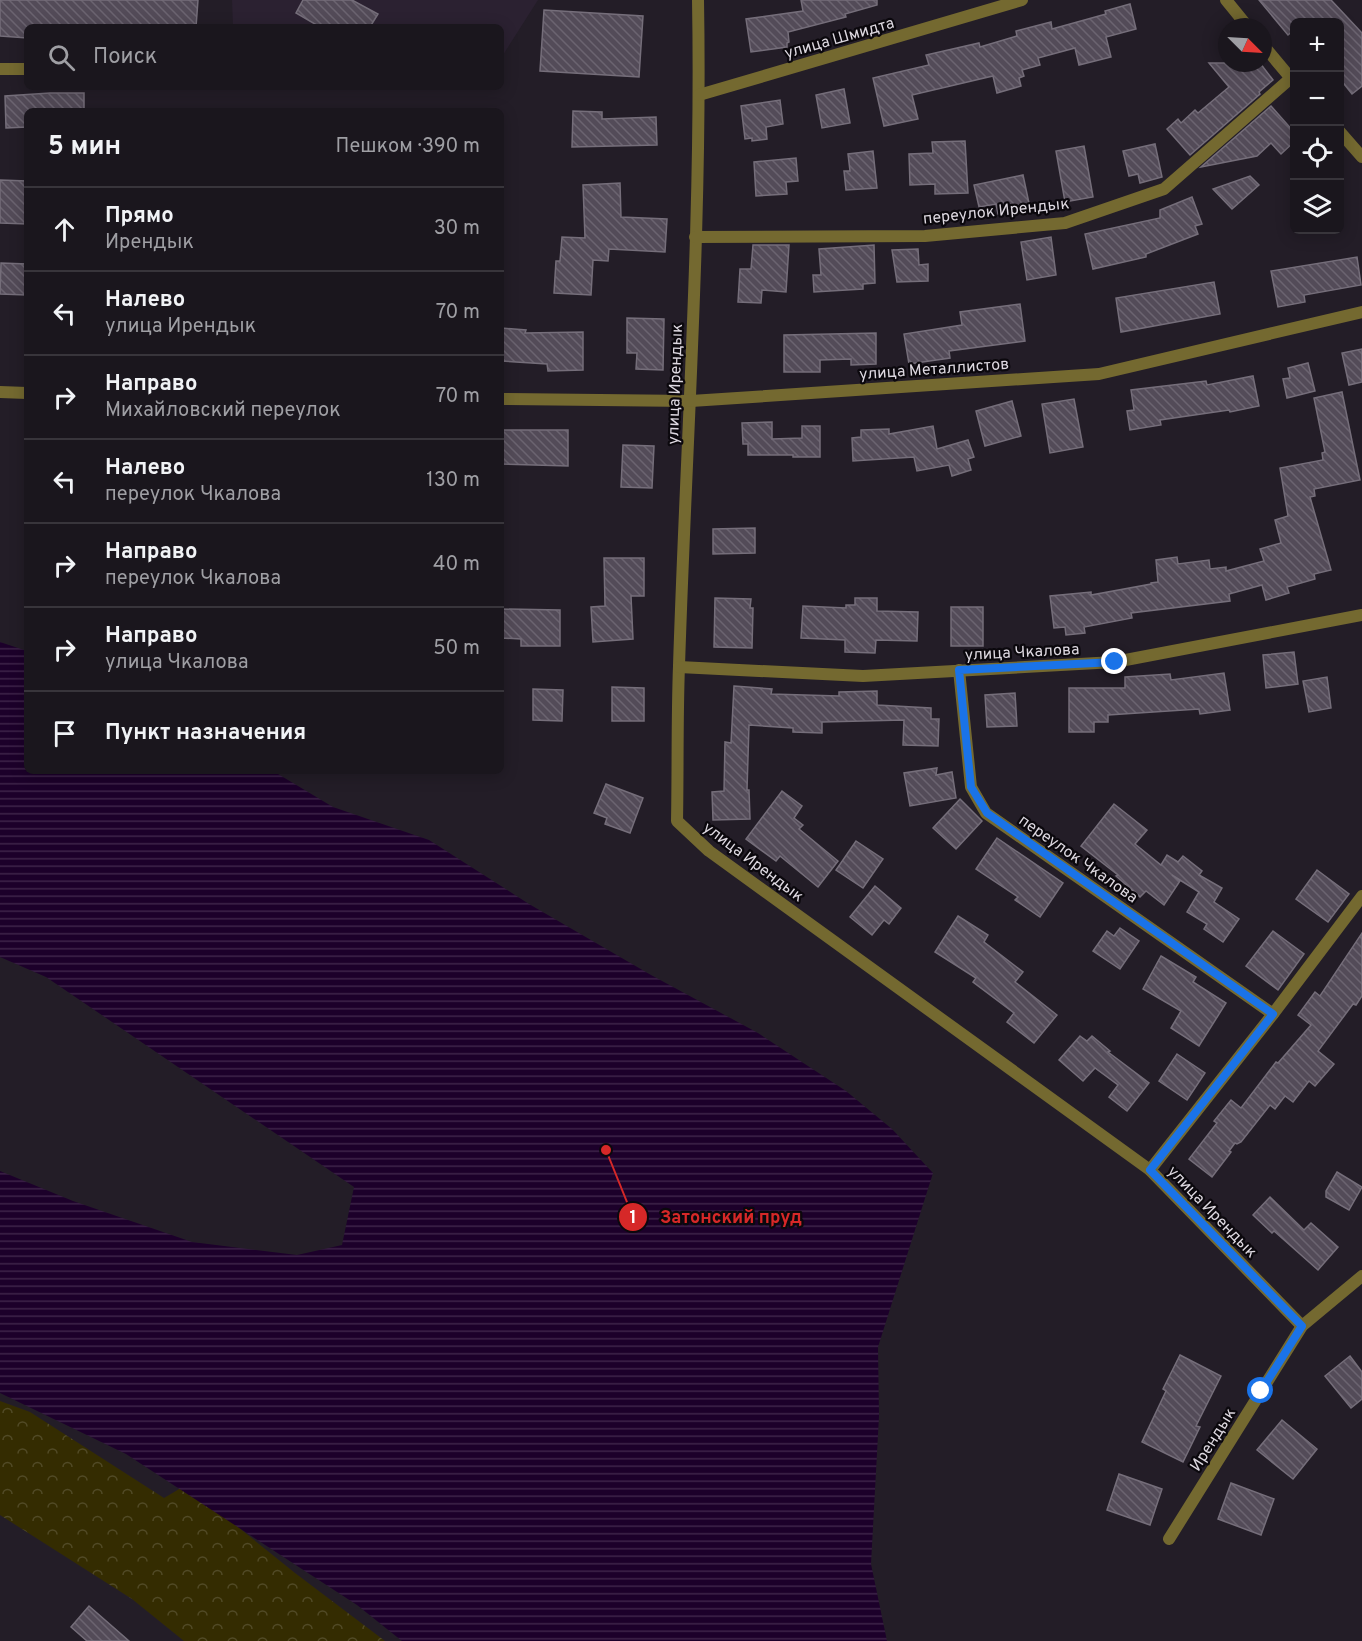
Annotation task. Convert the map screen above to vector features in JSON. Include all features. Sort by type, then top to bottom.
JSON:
[{"type":"street","name":"улица Ирендык","points":[[698,0],[699,95],[696,237],[679,667],[677,820],[709,850],[1150,1170],[1302,1326]]},
{"type":"street","name":"улица Шмидта","points":[[699,95],[1022,0]]},
{"type":"street","points":[[1226,0],[1241,18]]},
{"type":"street","points":[[1272,56],[1290,76]]},
{"type":"street","points":[[0,69],[24,69]]},
{"type":"street","name":"переулок Ирендык","points":[[696,237],[925,236],[1065,223],[1164,189],[1290,83]]},
{"type":"street","points":[[1344,137],[1362,157]]},
{"type":"street","name":"улица Металлистов","points":[[504,399],[691,401],[1099,374],[1362,312]]},
{"type":"street","points":[[0,392],[24,393]]},
{"type":"street","name":"улица Чкалова","points":[[679,667],[862,676],[1115,662],[1362,615]]},
{"type":"street","name":"переулок Чкалова","points":[[959,670],[971,787],[987,813],[1273,1014]]},
{"type":"street","points":[[1150,1170],[1273,1014],[1362,896]]},
{"type":"street","points":[[1302,1326],[1362,1276]]},
{"type":"street","name":"Ирендык","points":[[1169,1539],[1302,1326]]},
{"type":"shaded area","points":[[232,0],[538,0],[504,53],[504,24],[233,24]]},
{"type":"shaded area","points":[[0,642],[24,650],[24,774],[278,774],[333,807],[429,840],[529,904],[651,975],[758,1033],[846,1091],[892,1129],[933,1173],[878,1347],[879,1416],[871,1564],[887,1641],[402,1641],[357,1605],[126,1454],[0,1393],[0,1171],[73,1201],[192,1242],[297,1255],[342,1245],[354,1187],[46,977],[0,957]]},
{"type":"green space","points":[[0,1401],[30,1412],[164,1498],[186,1485],[295,1573],[385,1641],[184,1641],[132,1599],[0,1515]]},
{"type":"building","points":[[0,0],[198,0],[196,24],[24,24],[24,38],[0,36]]},
{"type":"building","points":[[303,0],[352,0],[378,14],[372,24],[315,24],[296,13]]},
{"type":"building","points":[[801,0],[877,0],[877,5],[845,14],[846,17],[788,32],[787,47],[751,52],[746,19],[803,11]]},
{"type":"building","points":[[1259,0],[1331,0],[1362,33],[1362,86],[1352,94],[1344,84],[1344,18],[1290,18],[1288,35]]},
{"type":"building","points":[[1130,4],[1136,29],[1106,37],[1111,57],[1079,65],[1075,48],[1038,58],[1040,65],[1022,70],[1024,76],[1019,78],[1021,86],[997,93],[993,76],[912,95],[918,119],[884,126],[873,78],[929,65],[926,55],[979,43],[980,47],[1017,36],[1016,31],[1051,22],[1052,29],[1106,14],[1105,11]]},
{"type":"building","points":[[544,10],[643,16],[639,77],[540,71]]},
{"type":"building","points":[[1209,63],[1218,63],[1218,72],[1267,72],[1273,80],[1190,155],[1167,129],[1178,119],[1181,123],[1195,110],[1198,113],[1229,87]]},
{"type":"building","points":[[844,89],[850,123],[822,128],[816,95]]},
{"type":"building","points":[[84,93],[84,108],[24,108],[24,127],[6,128],[5,96]]},
{"type":"building","points":[[780,100],[783,124],[766,127],[767,139],[752,141],[752,138],[745,139],[741,106]]},
{"type":"building","points":[[1271,106],[1290,127],[1290,146],[1281,154],[1271,143],[1257,156],[1201,167]]},
{"type":"building","points":[[573,111],[602,112],[602,119],[656,117],[657,145],[572,147]]},
{"type":"building","points":[[965,141],[968,193],[935,194],[935,184],[910,185],[909,154],[933,153],[932,142]]},
{"type":"building","points":[[1155,144],[1162,177],[1140,183],[1138,174],[1129,176],[1123,151]]},
{"type":"building","points":[[1084,146],[1093,197],[1065,202],[1056,151]]},
{"type":"building","points":[[873,151],[877,188],[846,190],[844,171],[850,171],[848,154]]},
{"type":"building","points":[[796,158],[798,181],[786,182],[787,194],[756,196],[754,162]]},
{"type":"building","points":[[1023,175],[1030,208],[998,214],[996,204],[979,207],[974,185]]},
{"type":"building","points":[[1250,176],[1259,185],[1232,209],[1213,189]]},
{"type":"building","points":[[0,180],[24,181],[24,224],[0,223]]},
{"type":"building","points":[[620,183],[621,217],[667,219],[665,252],[609,249],[608,261],[593,260],[591,295],[554,293],[556,261],[560,261],[562,237],[585,238],[583,185]]},
{"type":"building","points":[[1192,197],[1202,224],[1195,226],[1198,234],[1146,254],[1146,257],[1093,269],[1085,234],[1160,218],[1160,210]]},
{"type":"building","points":[[1051,237],[1056,275],[1027,280],[1021,242]]},
{"type":"building","points":[[753,245],[789,245],[786,292],[762,290],[761,303],[738,302],[740,269],[751,269]]},
{"type":"building","points":[[874,245],[875,283],[863,284],[863,289],[814,292],[813,275],[821,275],[819,249]]},
{"type":"building","points":[[918,249],[919,265],[928,264],[928,281],[897,282],[892,250]]},
{"type":"building","points":[[1357,257],[1361,285],[1304,295],[1305,302],[1278,307],[1271,271]]},
{"type":"building","points":[[1,263],[24,264],[24,295],[0,294]]},
{"type":"building","points":[[1214,282],[1220,314],[1121,332],[1116,298]]},
{"type":"building","points":[[1020,304],[1025,341],[949,351],[950,358],[909,364],[904,334],[962,325],[960,312]]},
{"type":"building","points":[[627,318],[664,319],[663,370],[636,369],[637,353],[627,353]]},
{"type":"building","points":[[504,328],[526,330],[525,333],[583,332],[583,370],[548,371],[547,364],[504,361]]},
{"type":"building","points":[[876,333],[876,364],[851,365],[851,359],[820,360],[820,372],[784,372],[784,335]]},
{"type":"building","points":[[1362,349],[1362,382],[1349,385],[1342,353]]},
{"type":"building","points":[[1308,363],[1315,391],[1287,398],[1283,379],[1290,378],[1288,368]]},
{"type":"building","points":[[1253,376],[1259,406],[1230,412],[1229,410],[1160,420],[1161,425],[1130,430],[1127,411],[1134,410],[1131,390],[1206,381],[1207,385]]},
{"type":"building","points":[[1342,392],[1360,480],[1314,489],[1315,496],[1310,497],[1331,570],[1314,574],[1315,579],[1287,587],[1289,593],[1266,600],[1262,585],[1229,594],[1230,601],[1131,613],[1132,618],[1084,627],[1085,633],[1066,635],[1065,627],[1054,628],[1050,596],[1091,592],[1091,595],[1158,582],[1156,560],[1177,557],[1178,564],[1209,560],[1210,569],[1226,567],[1226,571],[1264,561],[1260,549],[1281,543],[1275,520],[1288,516],[1280,468],[1323,460],[1322,453],[1325,452],[1314,398]]},
{"type":"building","points":[[1074,399],[1083,447],[1050,453],[1042,404]]},
{"type":"building","points":[[1012,401],[1021,436],[985,446],[976,411]]},
{"type":"building","points":[[772,422],[772,439],[802,438],[802,426],[820,426],[820,457],[748,455],[748,444],[743,444],[742,423]]},
{"type":"building","points":[[933,426],[937,449],[968,440],[974,457],[968,459],[971,470],[952,476],[949,465],[917,471],[914,457],[853,461],[852,438],[861,437],[861,430],[889,429],[889,434]]},
{"type":"building","points":[[504,430],[568,430],[568,466],[504,464]]},
{"type":"building","points":[[623,445],[654,446],[652,488],[621,487]]},
{"type":"building","points":[[755,528],[755,553],[713,554],[713,529]]},
{"type":"building","points":[[604,558],[644,558],[644,596],[631,596],[633,639],[593,642],[591,607],[605,606]]},
{"type":"building","points":[[715,598],[751,599],[750,608],[753,608],[752,648],[714,647]]},
{"type":"building","points":[[855,598],[877,598],[877,611],[918,612],[917,641],[876,640],[875,653],[845,652],[845,640],[801,638],[803,606],[846,608],[846,605],[855,605]]},
{"type":"building","points":[[951,607],[983,607],[983,646],[951,646]]},
{"type":"building","points":[[504,609],[560,610],[560,646],[521,646],[521,639],[504,638]]},
{"type":"building","points":[[1294,652],[1298,684],[1266,688],[1263,655]]},
{"type":"building","points":[[1224,673],[1230,710],[1200,714],[1199,709],[1108,715],[1108,722],[1094,722],[1094,732],[1069,732],[1069,688],[1125,688],[1125,677],[1170,674],[1171,680]]},
{"type":"building","points":[[1327,677],[1331,708],[1309,712],[1303,681]]},
{"type":"building","points":[[734,686],[772,689],[771,694],[839,696],[839,692],[877,691],[877,705],[931,708],[931,719],[939,719],[938,746],[903,745],[904,720],[822,722],[822,733],[793,732],[793,728],[749,725],[747,790],[749,790],[750,819],[713,820],[712,792],[724,791],[725,742],[731,743]]},
{"type":"building","points":[[612,687],[644,688],[644,721],[612,721]]},
{"type":"building","points":[[533,689],[563,690],[562,721],[533,720]]},
{"type":"building","points":[[1015,693],[1017,726],[987,727],[985,695]]},
{"type":"building","points":[[937,768],[936,775],[952,772],[956,798],[910,806],[904,773]]},
{"type":"building","points":[[606,784],[643,798],[630,833],[605,824],[607,818],[594,813]]},
{"type":"building","points":[[782,791],[802,806],[794,818],[803,825],[799,829],[838,861],[818,887],[780,856],[776,861],[746,839]]},
{"type":"building","points":[[960,799],[982,821],[956,849],[933,828]]},
{"type":"building","points":[[1114,804],[1147,830],[1135,844],[1161,865],[1167,855],[1178,862],[1183,856],[1202,871],[1199,875],[1222,888],[1214,902],[1239,919],[1223,942],[1204,929],[1207,924],[1187,912],[1199,892],[1172,875],[1180,881],[1164,905],[1146,891],[1140,897],[1116,876],[1118,875],[1081,846]]},
{"type":"building","points":[[997,838],[1063,883],[1040,917],[1015,900],[1018,897],[976,869]]},
{"type":"building","points":[[856,841],[883,859],[863,888],[836,870]]},
{"type":"building","points":[[1317,870],[1349,894],[1328,922],[1296,899]]},
{"type":"building","points":[[875,886],[901,908],[889,924],[884,920],[872,935],[850,917]]},
{"type":"building","points":[[958,916],[988,935],[984,942],[1023,972],[1015,982],[1057,1015],[1034,1043],[1007,1022],[1014,1013],[973,982],[976,978],[935,952]]},
{"type":"building","points":[[1120,928],[1139,941],[1120,969],[1093,951],[1107,931],[1114,936]]},
{"type":"building","points":[[1273,931],[1304,954],[1278,990],[1246,966]]},
{"type":"building","points":[[1362,933],[1362,996],[1356,1005],[1353,1004],[1318,1051],[1334,1064],[1315,1086],[1309,1081],[1293,1102],[1285,1096],[1275,1109],[1270,1105],[1241,1142],[1235,1143],[1212,1177],[1189,1159],[1217,1123],[1214,1121],[1231,1100],[1241,1108],[1276,1062],[1278,1063],[1311,1025],[1298,1015],[1315,992],[1320,996]]},
{"type":"building","points":[[1161,956],[1196,977],[1193,982],[1226,1003],[1199,1046],[1171,1028],[1181,1011],[1143,989]]},
{"type":"building","points":[[1080,1036],[1087,1041],[1092,1036],[1110,1051],[1108,1052],[1149,1083],[1127,1111],[1109,1097],[1118,1085],[1095,1068],[1083,1081],[1059,1060]]},
{"type":"building","points":[[1177,1054],[1205,1073],[1187,1100],[1159,1081]]},
{"type":"building","points":[[1337,1172],[1362,1187],[1349,1210],[1326,1197],[1326,1191]]},
{"type":"building","points":[[1270,1197],[1304,1230],[1311,1223],[1338,1247],[1318,1270],[1253,1215]]},
{"type":"building","points":[[1180,1355],[1221,1376],[1196,1426],[1200,1427],[1183,1462],[1142,1442],[1166,1391],[1163,1389]]},
{"type":"building","points":[[1350,1356],[1362,1372],[1362,1399],[1351,1408],[1325,1376]]},
{"type":"building","points":[[1282,1420],[1317,1449],[1293,1479],[1257,1450]]},
{"type":"building","points":[[1119,1474],[1162,1489],[1150,1525],[1107,1510]]},
{"type":"building","points":[[1231,1483],[1274,1499],[1261,1535],[1218,1519]]},
{"type":"building","points":[[89,1606],[129,1641],[87,1641],[71,1627]]},
{"type":"place","name":"Затонский пруд","points":[[606,1150]]},
{"type":"route","points":[[1115,662],[959,670],[971,787],[987,813],[1273,1014],[1150,1170],[1302,1326],[1261,1391]]}]
